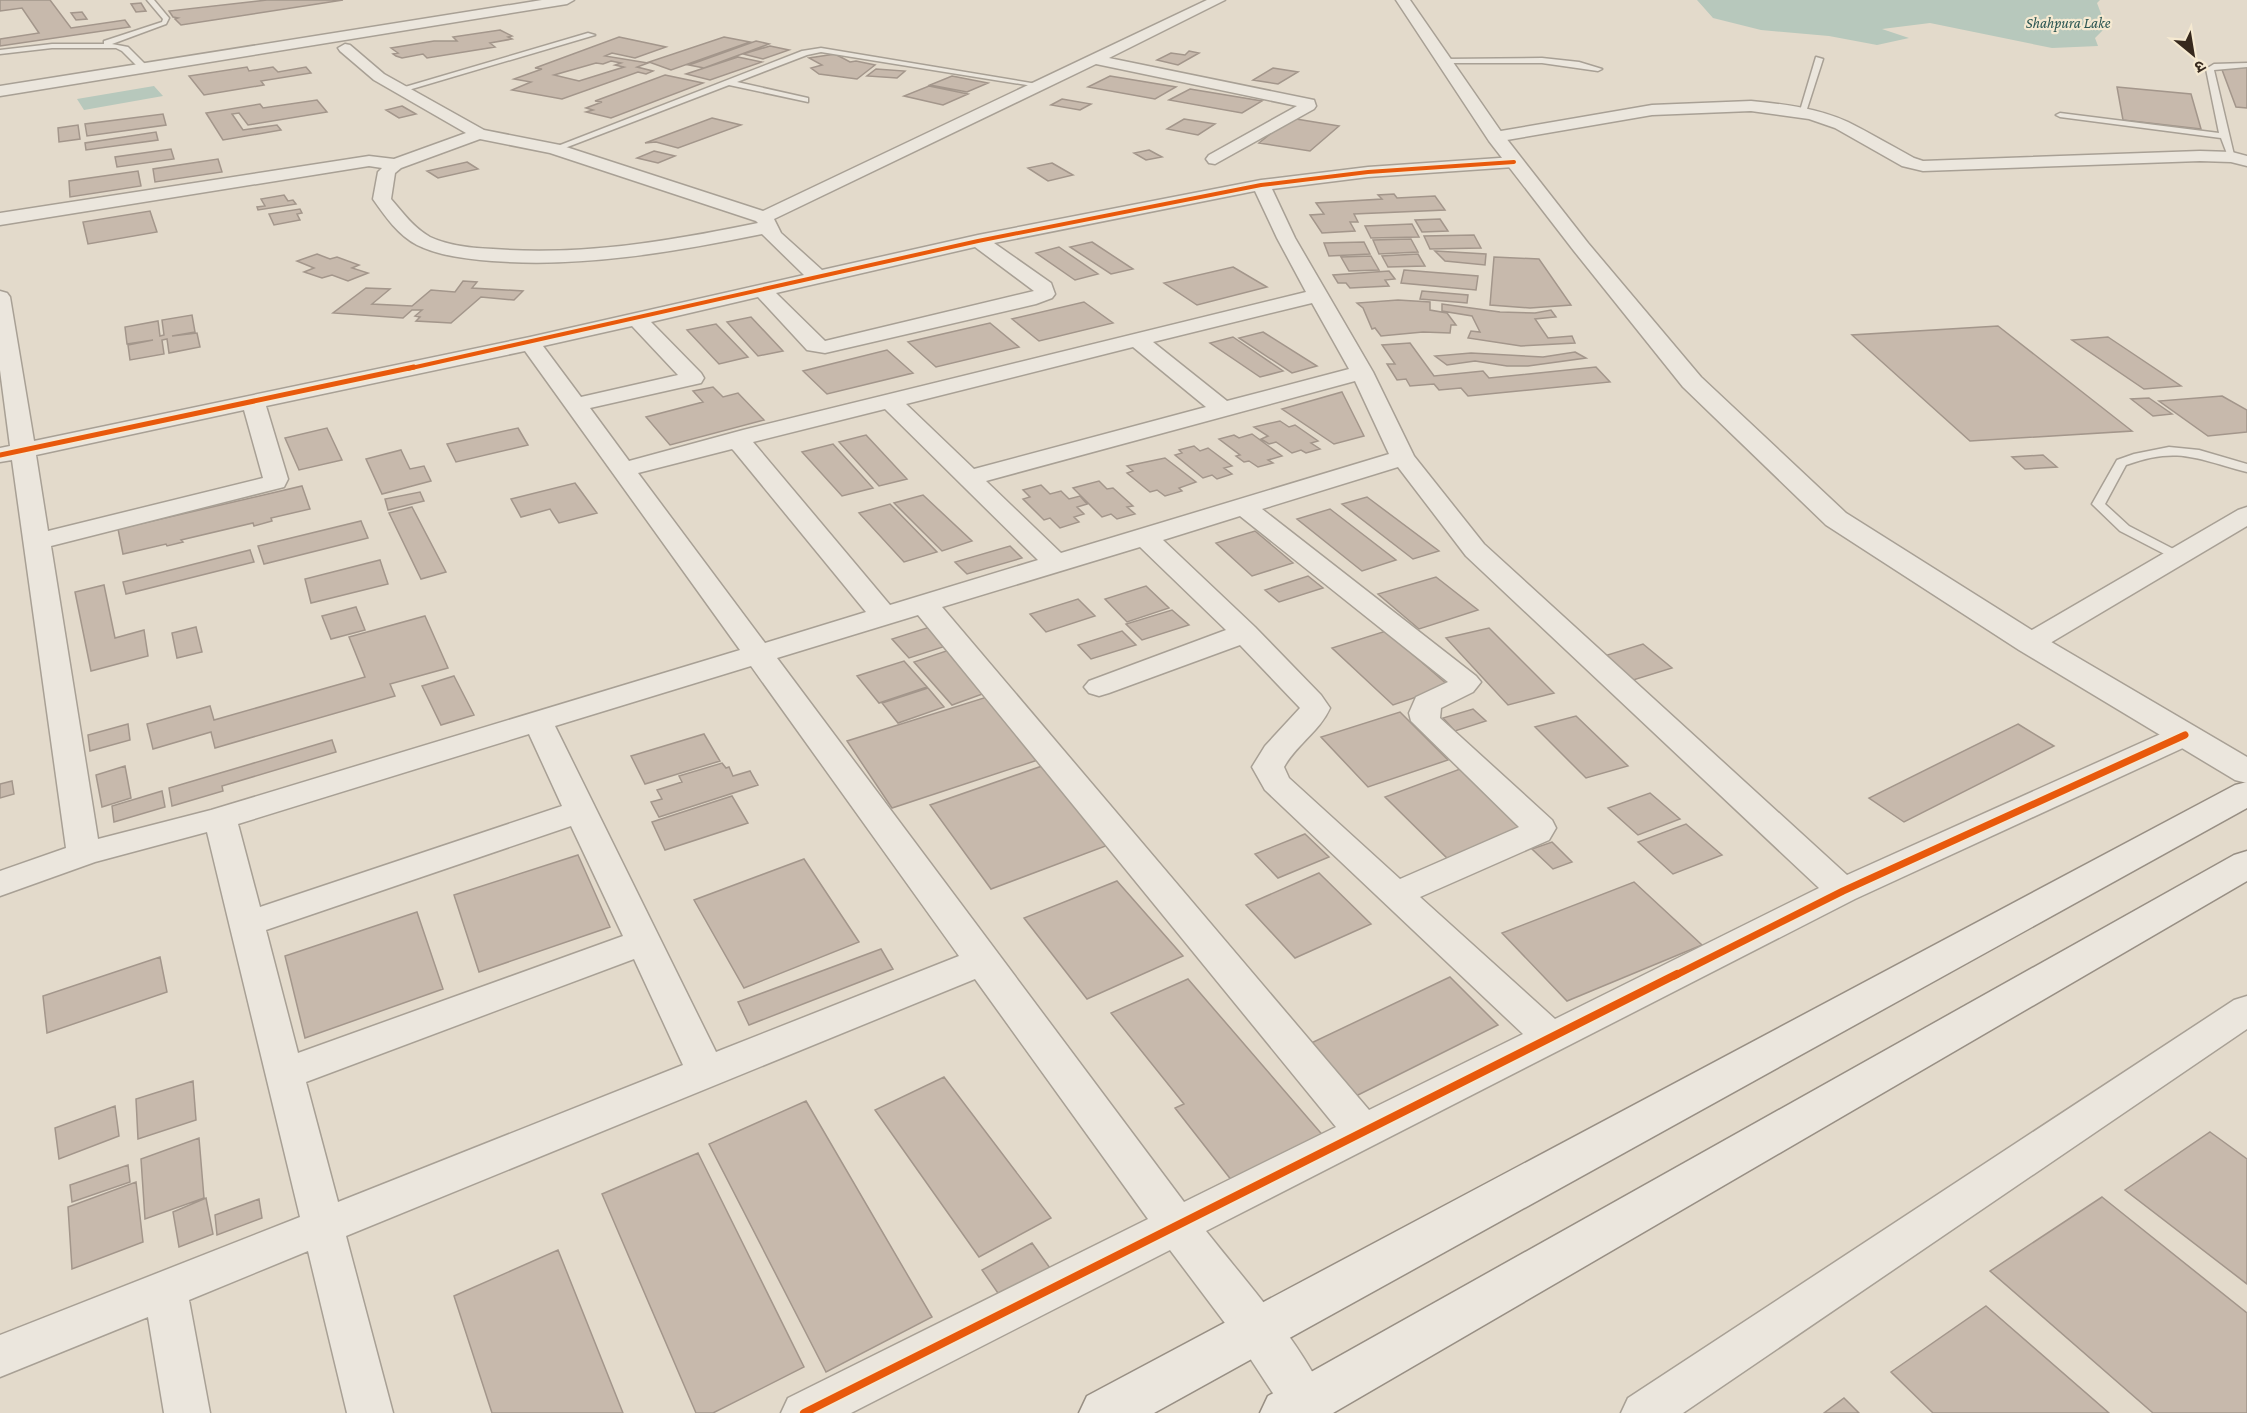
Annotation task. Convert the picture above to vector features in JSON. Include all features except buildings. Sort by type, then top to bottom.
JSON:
[{"type":"street","points":[[0,91],[567,0]]},
{"type":"street","points":[[479,134],[395,164],[387,172],[382,199],[405,228],[425,241],[460,252],[501,256],[625,253],[766,222],[1218,0]]},
{"type":"street","points":[[1403,0],[1495,137],[1692,382],[1836,519],[1880,550],[2030,643],[2247,772]]},
{"type":"street","points":[[345,48],[379,77],[479,134],[554,149],[766,222],[773,236],[818,277]]},
{"type":"street","points":[[1095,59],[1308,103],[1215,159]]},
{"type":"street","points":[[1495,137],[1652,110],[1751,106],[1802,112],[1841,125],[1908,162],[1923,165],[2162,156],[2240,159]]},
{"type":"street","points":[[0,219],[369,160],[395,164]]},
{"type":"street","points":[[12,453],[530,343],[978,240],[1261,185],[1368,172],[1514,162]]},
{"type":"street","points":[[1261,185],[1286,238],[1362,372],[1403,458],[1475,550],[1843,891]]},
{"type":"street","points":[[761,289],[815,345],[825,347],[1045,294],[1044,287],[978,240]]},
{"type":"street","points":[[623,470],[751,435],[1318,295]]},
{"type":"street","points":[[0,297],[12,453],[37,542],[84,854]]},
{"type":"street","points":[[575,405],[693,378],[636,318]]},
{"type":"street","points":[[1137,340],[1222,409]]},
{"type":"street","points":[[530,343],[1177,1226],[1256,1329],[1300,1409],[2247,864]]},
{"type":"street","points":[[969,478],[1362,372]]},
{"type":"street","points":[[37,542],[275,482],[253,400]]},
{"type":"street","points":[[890,401],[1057,564]]},
{"type":"street","points":[[741,439],[742,446],[884,616]]},
{"type":"street","points":[[0,884],[84,854],[220,818],[1403,458]]},
{"type":"street","points":[[1244,507],[1466,682],[1463,686],[1427,704],[1424,713],[1426,721],[1540,828],[1537,832],[1396,894]]},
{"type":"street","points":[[2030,643],[2247,515]]},
{"type":"street","points":[[1145,537],[1245,633],[1311,701],[1315,708],[1312,715],[1276,753],[1268,767],[1276,783],[1551,1038]]},
{"type":"street","points":[[924,604],[1364,1132]]},
{"type":"street","points":[[1099,687],[1245,633]]},
{"type":"street","points":[[538,722],[706,1072]]},
{"type":"street","points":[[804,1413],[1843,891],[2185,735]]},
{"type":"street","points":[[1105,1413],[2247,793]]},
{"type":"street","points":[[247,924],[581,811]]},
{"type":"street","points":[[220,818],[370,1413]]},
{"type":"street","points":[[284,1074],[644,942]]},
{"type":"street","points":[[0,1356],[983,961]]},
{"type":"street","points":[[1644,1413],[2247,1010]]},
{"type":"street","points":[[165,1290],[187,1413]]},
{"type":"lane","points":[[102,44],[164,23],[166,19],[150,0]]},
{"type":"lane","points":[[402,89],[591,35]]},
{"type":"lane","points":[[0,52],[52,46],[102,44],[125,49],[144,68]]},
{"type":"lane","points":[[554,149],[805,53],[821,50],[1040,86]]},
{"type":"lane","points":[[1802,112],[1819,59]]},
{"type":"lane","points":[[1445,62],[1557,61],[1598,69]]},
{"type":"lane","points":[[2240,159],[2224,136],[2210,69],[2214,66],[2247,65]]},
{"type":"lane","points":[[728,82],[805,100]]},
{"type":"lane","points":[[2060,115],[2224,136]]},
{"type":"lane","points":[[2178,557],[2125,530],[2107,516],[2098,504],[2121,463],[2157,451],[2188,451],[2247,468]]},
{"type":"water","name":"Shahpura Lake","points":[[1697,0],[2100,0],[2097,3],[2106,27],[2095,38],[2098,46],[2052,48],[1930,23],[1882,29],[1909,38],[1877,45],[1829,36],[1761,30],[1713,18]]},
{"type":"water","points":[[154,86],[163,96],[84,110],[77,99]]},
{"type":"cycle path","points":[[0,455],[530,343],[978,241],[1261,185],[1368,172],[1514,162]]},
{"type":"cycle path","points":[[804,1413],[1843,891],[2185,735]]}]
